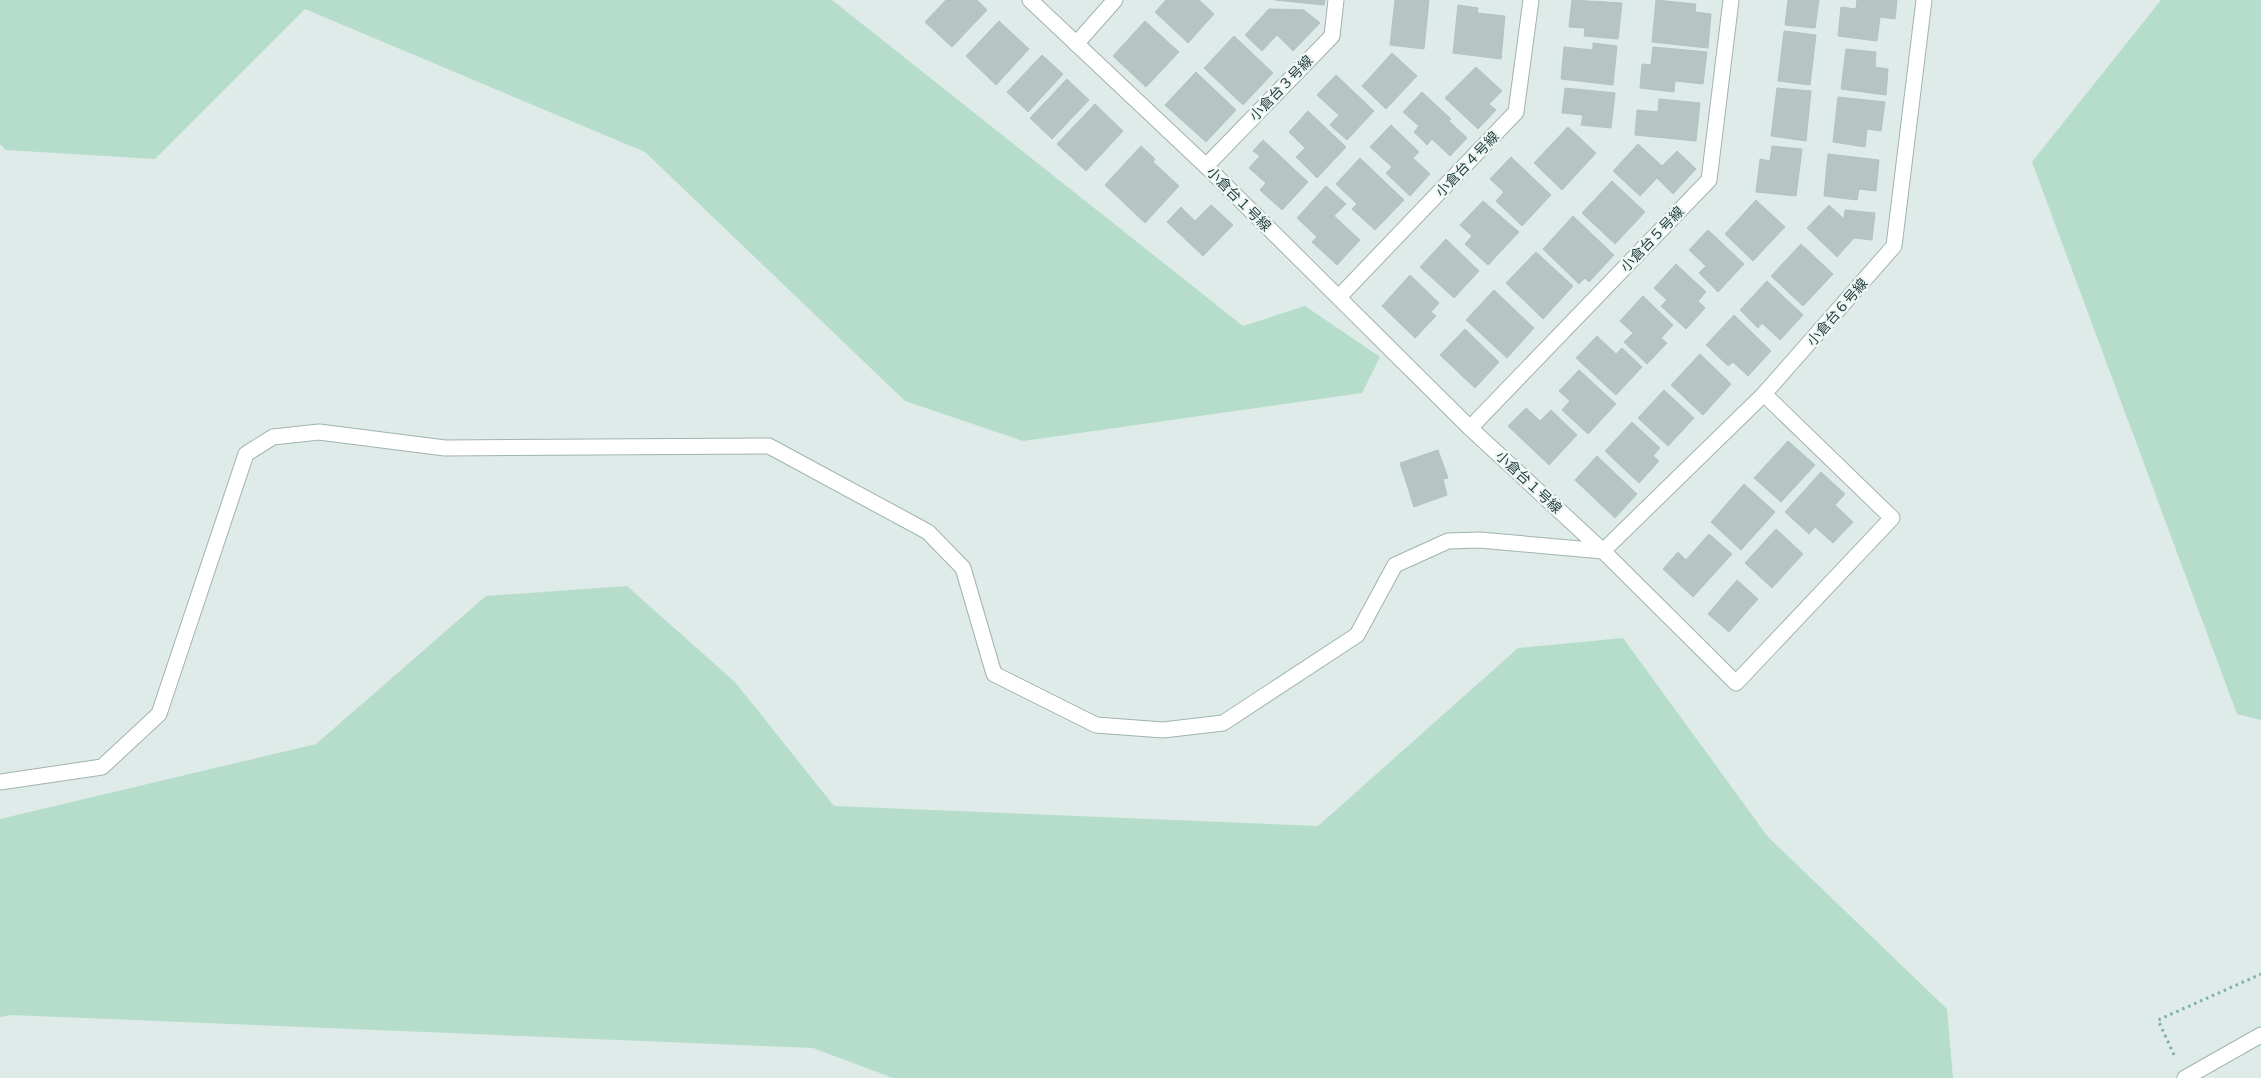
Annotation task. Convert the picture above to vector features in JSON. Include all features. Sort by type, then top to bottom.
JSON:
[{"type":"street","name":"小倉台１号線","points":[[1030,0],[1206,166],[1470,428],[1603,551],[1736,683],[1892,518],[1764,394]]},
{"type":"street","points":[[1076,44],[1116,0]]},
{"type":"street","name":"小倉台３号線","points":[[1206,166],[1332,36],[1336,0]]},
{"type":"street","name":"小倉台４号線","points":[[1338,297],[1516,112],[1531,0]]},
{"type":"street","name":"小倉台５号線","points":[[1470,428],[1709,180],[1731,0]]},
{"type":"street","name":"小倉台６号線","points":[[1603,551],[1764,394],[1894,246],[1924,0]]},
{"type":"street","points":[[0,782],[102,767],[159,714],[246,454],[273,437],[319,432],[445,448],[768,446],[928,532],[962,568],[994,674],[1096,725],[1162,730],[1223,723],[1357,634],[1396,565],[1448,541],[1480,540],[1603,551]]},
{"type":"street","points":[[2185,1078],[2261,1034]]},
{"type":"path","points":[[2177,1061],[2158,1020],[2261,974]]},
{"type":"green space","points":[[0,0],[832,0],[1243,326],[1305,306],[1380,357],[1362,393],[1023,441],[905,401],[645,152],[305,9],[155,159],[6,150],[0,144]]},
{"type":"green space","points":[[2161,0],[2261,0],[2261,720],[2237,714],[2032,162]]},
{"type":"green space","points":[[627,586],[735,682],[834,806],[1318,826],[1518,648],[1623,638],[1768,837],[1947,1009],[1953,1078],[893,1078],[813,1048],[11,1015],[0,1017],[0,819],[316,744],[486,596]]},
{"type":"building","points":[[946,0],[977,0],[987,10],[952,47],[925,22]]},
{"type":"building","points":[[1166,0],[1199,0],[1214,14],[1188,43],[1155,12]]},
{"type":"building","points":[[1275,0],[1325,0],[1324,5]]},
{"type":"building","points":[[1395,0],[1429,0],[1424,49],[1390,45]]},
{"type":"building","points":[[1572,0],[1622,3],[1618,39],[1584,36],[1585,28],[1569,27]]},
{"type":"building","points":[[1656,0],[1696,4],[1695,12],[1711,14],[1708,48],[1652,42]]},
{"type":"building","points":[[1788,0],[1819,0],[1815,28],[1785,25]]},
{"type":"building","points":[[1857,0],[1897,0],[1895,19],[1880,17],[1877,41],[1838,36],[1841,7],[1856,9]]},
{"type":"building","points":[[1458,5],[1478,8],[1477,13],[1505,16],[1501,59],[1453,53]]},
{"type":"building","points":[[1269,9],[1304,10],[1320,23],[1293,51],[1277,35],[1262,51],[1245,35]]},
{"type":"building","points":[[999,21],[1029,49],[996,85],[966,56]]},
{"type":"building","points":[[1145,21],[1179,52],[1146,87],[1113,56]]},
{"type":"building","points":[[1784,31],[1816,35],[1810,85],[1778,81]]},
{"type":"building","points":[[1234,36],[1273,73],[1243,105],[1204,68]]},
{"type":"building","points":[[1593,43],[1617,46],[1613,85],[1561,79],[1564,47],[1593,50]]},
{"type":"building","points":[[1653,47],[1707,52],[1703,84],[1675,81],[1674,92],[1640,88],[1642,64],[1651,65]]},
{"type":"building","points":[[1846,49],[1876,52],[1875,67],[1888,69],[1886,95],[1841,89]]},
{"type":"building","points":[[1392,53],[1417,76],[1386,109],[1362,86]]},
{"type":"building","points":[[1042,55],[1063,74],[1028,112],[1007,92]]},
{"type":"building","points":[[1476,67],[1502,91],[1489,104],[1496,110],[1478,129],[1445,98]]},
{"type":"building","points":[[1196,72],[1236,110],[1206,142],[1165,105]]},
{"type":"building","points":[[1336,75],[1374,111],[1347,140],[1330,125],[1339,115],[1317,95]]},
{"type":"building","points":[[1067,79],[1089,100],[1052,139],[1030,118]]},
{"type":"building","points":[[1565,88],[1615,93],[1611,128],[1581,125],[1583,115],[1562,113]]},
{"type":"building","points":[[1777,88],[1811,91],[1806,141],[1771,136]]},
{"type":"building","points":[[1422,92],[1451,119],[1449,121],[1467,138],[1450,156],[1432,139],[1427,145],[1414,132],[1419,126],[1403,112]]},
{"type":"building","points":[[1838,97],[1885,102],[1881,131],[1867,129],[1865,147],[1833,142]]},
{"type":"building","points":[[1659,99],[1700,103],[1696,141],[1635,135],[1637,110],[1658,112]]},
{"type":"building","points":[[1095,104],[1123,131],[1086,171],[1057,144]]},
{"type":"building","points":[[1308,111],[1346,147],[1317,178],[1296,157],[1305,148],[1289,132]]},
{"type":"building","points":[[1391,125],[1419,152],[1413,158],[1430,174],[1410,196],[1386,173],[1392,167],[1370,147]]},
{"type":"building","points":[[1568,127],[1596,153],[1562,190],[1534,163]]},
{"type":"building","points":[[1263,140],[1308,182],[1282,210],[1260,190],[1266,183],[1249,168],[1260,156],[1253,151]]},
{"type":"building","points":[[1638,144],[1662,166],[1677,151],[1696,169],[1673,194],[1657,178],[1640,196],[1613,171]]},
{"type":"building","points":[[1141,146],[1155,159],[1153,162],[1179,186],[1145,223],[1105,185]]},
{"type":"building","points":[[1772,146],[1802,149],[1796,196],[1756,192],[1760,159],[1770,161]]},
{"type":"building","points":[[1828,154],[1879,160],[1876,191],[1859,189],[1857,200],[1824,196]]},
{"type":"building","points":[[1511,157],[1551,195],[1522,226],[1496,201],[1504,192],[1490,179]]},
{"type":"building","points":[[1360,158],[1404,200],[1375,230],[1352,209],[1357,204],[1336,184]]},
{"type":"building","points":[[1612,181],[1645,212],[1615,244],[1582,213]]},
{"type":"building","points":[[1326,186],[1346,204],[1334,216],[1360,240],[1337,265],[1312,242],[1317,237],[1297,218]]},
{"type":"building","points":[[1756,200],[1785,227],[1753,261],[1725,234]]},
{"type":"building","points":[[1483,201],[1519,232],[1488,265],[1465,244],[1472,236],[1460,225]]},
{"type":"building","points":[[1211,205],[1233,225],[1203,256],[1167,222],[1181,207],[1195,221]]},
{"type":"building","points":[[1829,205],[1844,219],[1845,210],[1875,213],[1872,240],[1854,238],[1837,257],[1807,228]]},
{"type":"building","points":[[1573,216],[1614,255],[1589,282],[1585,278],[1579,284],[1543,249]]},
{"type":"building","points":[[1708,230],[1744,264],[1718,292],[1699,273],[1706,266],[1689,250]]},
{"type":"building","points":[[1446,239],[1479,271],[1454,298],[1420,267]]},
{"type":"building","points":[[1801,244],[1833,274],[1803,306],[1771,276]]},
{"type":"building","points":[[1536,252],[1573,286],[1543,319],[1506,283]]},
{"type":"building","points":[[1676,264],[1706,292],[1698,301],[1705,308],[1686,329],[1661,306],[1667,300],[1654,288]]},
{"type":"building","points":[[1410,275],[1439,303],[1431,312],[1436,316],[1415,338],[1382,306]]},
{"type":"building","points":[[1767,281],[1803,315],[1780,340],[1762,323],[1758,328],[1740,310]]},
{"type":"building","points":[[1494,290],[1534,328],[1507,358],[1466,320]]},
{"type":"building","points":[[1643,296],[1673,325],[1661,338],[1667,343],[1647,364],[1624,342],[1633,333],[1620,321]]},
{"type":"building","points":[[1734,315],[1771,351],[1748,376],[1733,362],[1728,366],[1706,345]]},
{"type":"building","points":[[1465,329],[1499,362],[1475,388],[1440,355]]},
{"type":"building","points":[[1597,336],[1616,354],[1622,348],[1642,367],[1616,395],[1576,358]]},
{"type":"building","points":[[1700,354],[1731,384],[1703,415],[1671,385]]},
{"type":"building","points":[[1579,370],[1616,404],[1588,434],[1562,410],[1570,401],[1559,391]]},
{"type":"building","points":[[1664,390],[1694,418],[1668,446],[1638,418]]},
{"type":"building","points":[[1526,408],[1540,421],[1551,410],[1577,435],[1549,465],[1508,426]]},
{"type":"building","points":[[1632,422],[1660,448],[1653,456],[1659,461],[1639,483],[1605,451]]},
{"type":"building","points":[[1788,441],[1815,465],[1781,502],[1754,478]]},
{"type":"building","points":[[1438,450],[1448,478],[1443,479],[1447,495],[1414,507],[1400,463]]},
{"type":"building","points":[[1597,456],[1637,494],[1615,518],[1575,480]]},
{"type":"building","points":[[1821,472],[1845,494],[1835,505],[1853,522],[1833,543],[1815,527],[1809,534],[1785,512]]},
{"type":"building","points":[[1744,484],[1775,512],[1741,550],[1711,522]]},
{"type":"building","points":[[1776,529],[1803,554],[1772,588],[1745,563]]},
{"type":"building","points":[[1709,534],[1732,554],[1693,597],[1663,569],[1678,552],[1686,560]]},
{"type":"building","points":[[1737,580],[1758,599],[1729,632],[1708,614]]}]
